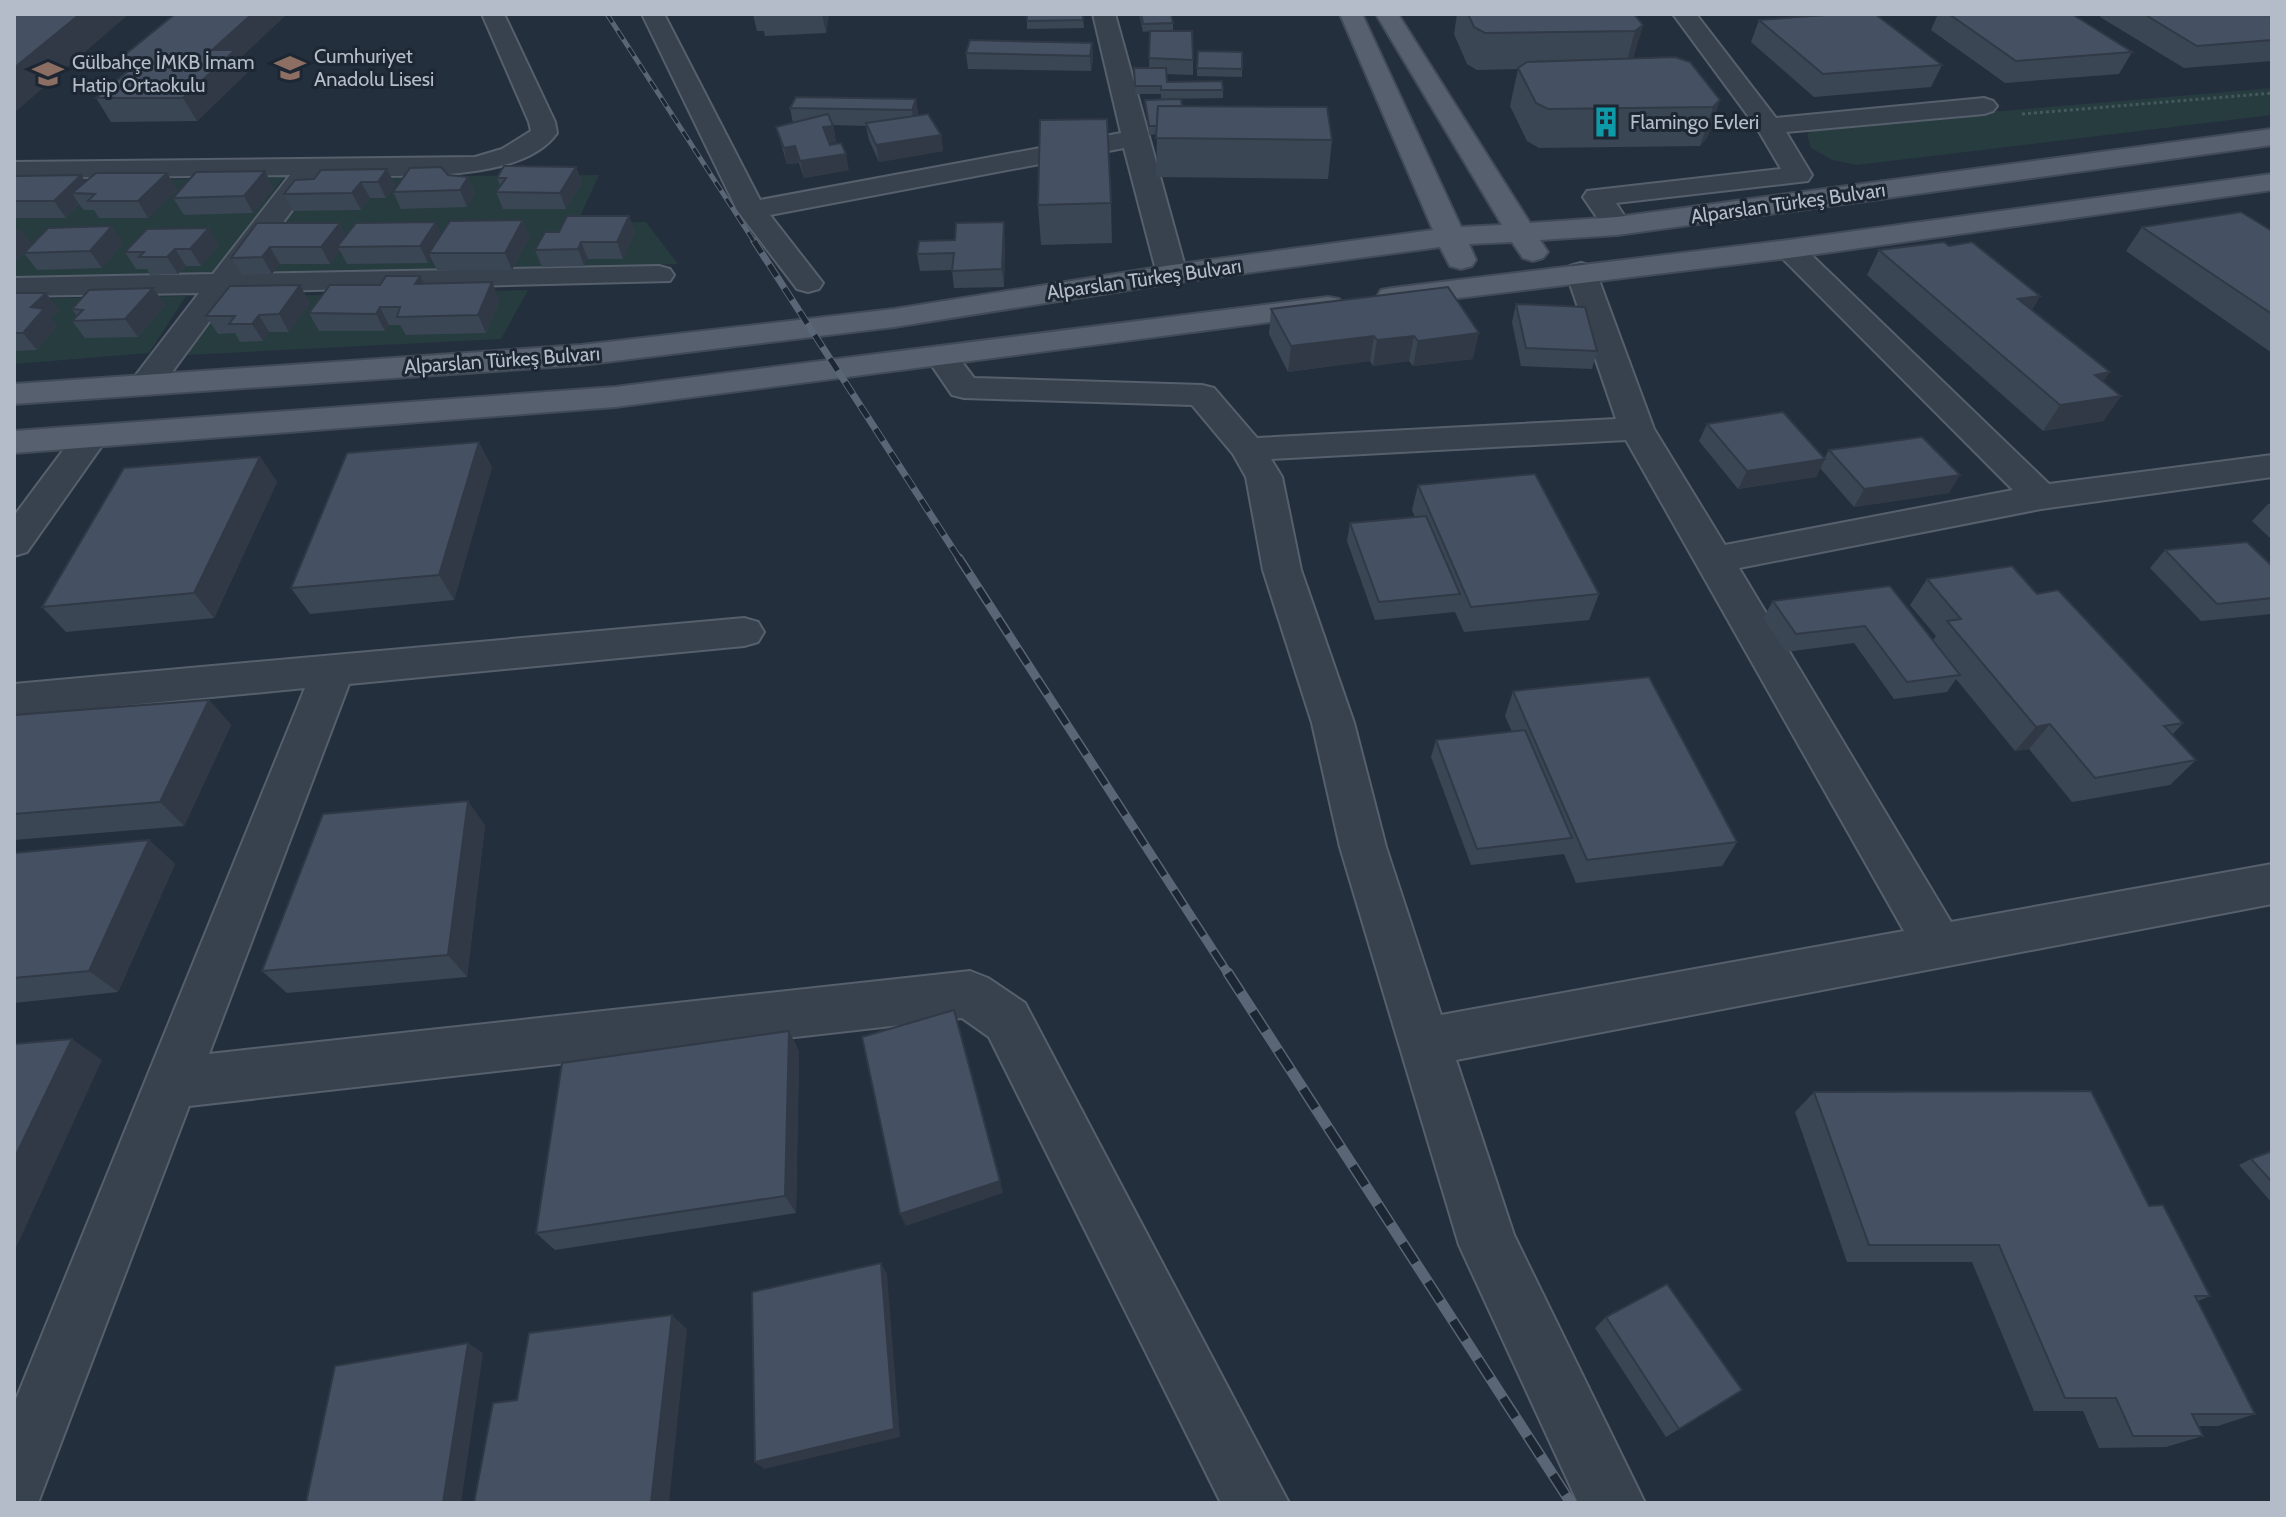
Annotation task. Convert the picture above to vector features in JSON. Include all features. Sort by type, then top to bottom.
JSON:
[{"type":"main road","points":[[1351,14],[1449,237],[1475,286]]},
{"type":"main road","points":[[1387,14],[1517,231],[1566,274]]},
{"type":"main road","name":"Alparslan Türkeş Bulvarı","points":[[14,394],[581,355],[894,318],[1172,274],[1449,237],[1617,226],[2272,137]]},
{"type":"main road","name":"Alparslan Türkeş Bulvarı","points":[[14,442],[615,397],[1566,274],[1789,249],[2272,182]]},
{"type":"street","points":[[14,170],[475,165],[510,156],[531,146],[544,133],[542,122],[493,14]]},
{"type":"street","points":[[653,14],[751,210],[808,283]]},
{"type":"street","points":[[1104,14],[1172,274]]},
{"type":"street","points":[[1617,226],[1597,197],[1798,175],[1769,126],[1684,14]]},
{"type":"street","points":[[1769,126],[1984,106]]},
{"type":"street","points":[[751,210],[1135,138]]},
{"type":"street","points":[[146,384],[310,167]]},
{"type":"street","points":[[1789,249],[2041,497]]},
{"type":"street","points":[[1566,274],[1637,429],[1939,947]]},
{"type":"street","points":[[14,287],[659,275]]},
{"type":"street","points":[[942,357],[964,388],[1202,395],[1248,449],[1264,477],[1282,570],[1333,723],[1363,847],[1488,1245],[1612,1503]]},
{"type":"street","points":[[1248,449],[1637,429]]},
{"type":"street","points":[[14,543],[91,437]]},
{"type":"street","points":[[1715,560],[2041,497],[2272,466]]},
{"type":"street","points":[[14,700],[744,632]]},
{"type":"street","points":[[14,1484],[333,671]]},
{"type":"street","points":[[1425,1042],[2272,884]]},
{"type":"street","points":[[172,1083],[921,997],[970,994],[1007,1020],[1256,1503]]},
{"type":"path","points":[[2020,114],[2272,93]]},
{"type":"green space","points":[[2272,88],[2272,115],[1857,165],[1832,160],[1811,148],[1807,135],[1814,127]]},
{"type":"green space","points":[[599,175],[577,223],[646,222],[678,264],[232,279],[308,177]]},
{"type":"green space","points":[[284,177],[214,275],[14,279],[14,183]]},
{"type":"green space","points":[[528,290],[501,339],[186,355],[230,297]]},
{"type":"green space","points":[[186,296],[149,353],[14,364],[14,299]]},
{"type":"building","points":[[14,14],[80,14],[14,68]]},
{"type":"building","points":[[175,14],[252,14],[212,50],[235,50],[183,98],[96,98],[145,57],[122,57]]},
{"type":"building","points":[[1027,14],[1083,14],[1083,20],[1027,21]]},
{"type":"building","points":[[1141,14],[1171,14],[1173,23],[1143,24]]},
{"type":"building","points":[[1468,14],[1634,14],[1643,25],[1635,31],[1485,33],[1474,27]]},
{"type":"building","points":[[1875,14],[1942,65],[1823,74],[1759,20]]},
{"type":"building","points":[[1949,14],[2072,14],[2132,52],[2016,61]]},
{"type":"building","points":[[2144,14],[2267,14],[2272,17],[2272,40],[2197,46]]},
{"type":"building","points":[[1150,31],[1192,31],[1193,60],[1149,58]]},
{"type":"building","points":[[970,40],[1092,43],[1090,56],[966,53]]},
{"type":"building","points":[[1198,51],[1242,52],[1242,69],[1197,68]]},
{"type":"building","points":[[1675,57],[1690,62],[1720,100],[1713,107],[1548,109],[1536,103],[1518,68],[1527,62]]},
{"type":"building","points":[[1134,68],[1166,68],[1167,82],[1222,81],[1223,90],[1161,90],[1161,86],[1135,86]]},
{"type":"building","points":[[796,97],[916,99],[912,110],[790,108]]},
{"type":"building","points":[[1181,99],[1182,106],[1158,106],[1157,126],[1149,126],[1145,100]]},
{"type":"building","points":[[1158,106],[1327,107],[1332,140],[1156,138]]},
{"type":"building","points":[[828,114],[833,126],[823,127],[830,145],[841,143],[846,154],[800,161],[795,146],[784,148],[776,127]]},
{"type":"building","points":[[928,114],[941,135],[876,145],[866,123]]},
{"type":"building","points":[[1107,119],[1111,203],[1038,205],[1040,120]]},
{"type":"building","points":[[504,166],[576,167],[560,193],[496,192],[506,178],[497,178]]},
{"type":"building","points":[[441,167],[448,175],[468,177],[460,190],[393,192],[410,168]]},
{"type":"building","points":[[387,169],[378,182],[361,182],[352,193],[284,194],[295,180],[314,179],[321,170]]},
{"type":"building","points":[[265,171],[244,196],[173,198],[196,172]]},
{"type":"building","points":[[96,173],[167,173],[138,201],[88,201],[95,194],[72,193]]},
{"type":"building","points":[[81,175],[54,201],[14,201],[14,176]]},
{"type":"building","points":[[2241,212],[2272,231],[2272,314],[2142,227]]},
{"type":"building","points":[[567,216],[629,216],[617,242],[581,242],[578,249],[535,250],[545,232],[559,232]]},
{"type":"building","points":[[523,220],[505,253],[429,253],[450,221]]},
{"type":"building","points":[[436,222],[420,246],[337,247],[356,223]]},
{"type":"building","points":[[1004,222],[1002,269],[952,271],[954,253],[917,254],[919,241],[955,240],[956,223]]},
{"type":"building","points":[[257,223],[340,223],[321,247],[270,247],[262,257],[231,258]]},
{"type":"building","points":[[112,226],[90,251],[24,253],[48,228]]},
{"type":"building","points":[[209,228],[190,249],[175,249],[167,257],[139,257],[144,252],[125,252],[147,229]]},
{"type":"building","points":[[1944,242],[1949,246],[1972,242],[2040,296],[2018,299],[2110,372],[2095,375],[2121,396],[2060,405],[1879,250]]},
{"type":"building","points":[[386,276],[420,276],[415,284],[492,282],[478,315],[397,317],[400,307],[380,307],[376,314],[309,313],[330,285],[380,285]]},
{"type":"building","points":[[300,285],[279,314],[259,315],[252,324],[229,324],[235,316],[206,316],[230,286]]},
{"type":"building","points":[[1448,287],[1479,333],[1418,341],[1414,336],[1377,340],[1374,336],[1291,346],[1271,309]]},
{"type":"building","points":[[153,288],[125,319],[72,321],[83,310],[72,309],[89,290]]},
{"type":"building","points":[[14,293],[46,293],[31,307],[44,309],[23,333],[14,333]]},
{"type":"building","points":[[1516,304],[1585,307],[1597,351],[1526,348]]},
{"type":"building","points":[[1783,412],[1825,459],[1747,471],[1707,424]]},
{"type":"building","points":[[1922,437],[1960,475],[1864,489],[1829,450]]},
{"type":"building","points":[[479,442],[439,575],[291,588],[347,453]]},
{"type":"building","points":[[260,457],[194,593],[42,607],[124,468]]},
{"type":"building","points":[[1535,474],[1599,594],[1471,607],[1418,485]]},
{"type":"building","points":[[1426,516],[1460,594],[1379,602],[1350,523]]},
{"type":"building","points":[[2247,542],[2272,566],[2272,598],[2217,604],[2165,550]]},
{"type":"building","points":[[2012,566],[2037,594],[2058,590],[2183,723],[2164,726],[2196,760],[2095,778],[2050,724],[2036,727],[1947,621],[1961,619],[1927,579]]},
{"type":"building","points":[[1890,586],[1960,675],[1907,682],[1865,626],[1796,634],[1773,601]]},
{"type":"building","points":[[1649,677],[1737,842],[1587,860],[1513,691]]},
{"type":"building","points":[[209,700],[160,802],[14,814],[14,715]]},
{"type":"building","points":[[1525,730],[1572,838],[1477,849],[1436,740]]},
{"type":"building","points":[[468,801],[448,955],[262,971],[323,814]]},
{"type":"building","points":[[149,840],[89,971],[14,978],[14,853]]},
{"type":"building","points":[[954,1010],[1000,1181],[900,1214],[862,1037]]},
{"type":"building","points":[[789,1031],[785,1196],[536,1233],[562,1063]]},
{"type":"building","points":[[72,1039],[14,1159],[14,1044]]},
{"type":"building","points":[[2091,1091],[2149,1206],[2163,1205],[2210,1296],[2195,1296],[2255,1414],[2192,1414],[2203,1436],[2133,1436],[2116,1398],[2065,1398],[1999,1245],[1869,1245],[1814,1092]]},
{"type":"building","points":[[2272,1151],[2272,1182],[2251,1159]]},
{"type":"building","points":[[881,1263],[894,1429],[755,1462],[752,1292]]},
{"type":"building","points":[[1667,1284],[1742,1390],[1679,1429],[1606,1317]]},
{"type":"building","points":[[672,1315],[651,1503],[474,1503],[493,1403],[517,1400],[529,1333]]},
{"type":"building","points":[[468,1343],[443,1503],[306,1503],[335,1366]]},
{"type":"railway","points":[[607,14],[755,243]]},
{"type":"railway","points":[[754,241],[960,560]]},
{"type":"railway","points":[[959,558],[1229,975]]},
{"type":"railway","points":[[1228,973],[1571,1503]]},
{"type":"place","name":"Cumhuriyet Anadolu Lisesi","points":[[290,68]]},
{"type":"place","name":"Gülbahçe İMKB İmam Hatip Ortaokulu","points":[[48,74]]},
{"type":"place","name":"Flamingo Evleri","points":[[1606,122]]}]
